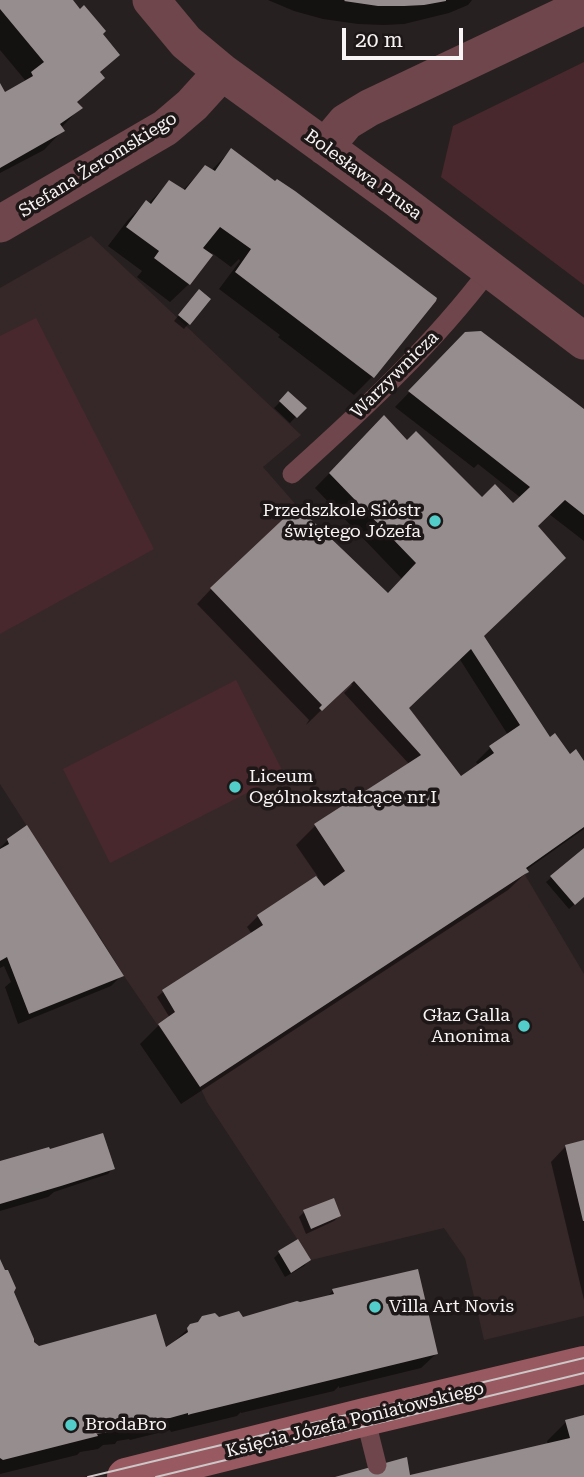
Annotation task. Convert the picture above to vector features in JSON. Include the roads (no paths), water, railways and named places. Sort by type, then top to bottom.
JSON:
[{"type":"street","name":"Bolesława Prusa","points":[[151,0],[186,42],[222,72],[584,341]]},
{"type":"street","points":[[325,147],[346,122],[369,108],[584,6]]},
{"type":"street","name":"Stefana Żeromskiego","points":[[0,225],[165,128],[192,105],[222,72]]},
{"type":"street","name":"Księcia Józefa Poniatowskiego","points":[[126,1477],[365,1416],[584,1365]]},
{"type":"lane","name":"Warzywnicza","points":[[292,474],[386,387],[456,313],[490,270]]},
{"type":"lane","points":[[365,1416],[377,1465]]},
{"type":"tram line","points":[[88,1477],[584,1358]]},
{"type":"tram line","points":[[156,1477],[584,1373]]},
{"type":"place","name":"Przedszkole Sióstr świętego Józefa","points":[[435,521]]},
{"type":"place","name":"Liceum Ogólnokształcące nr I","points":[[235,787]]},
{"type":"place","name":"Głaz Galla Anonima","points":[[524,1026]]},
{"type":"place","name":"Villa Art Novis","points":[[375,1307]]},
{"type":"place","name":"BrodaBro","points":[[71,1425]]}]
